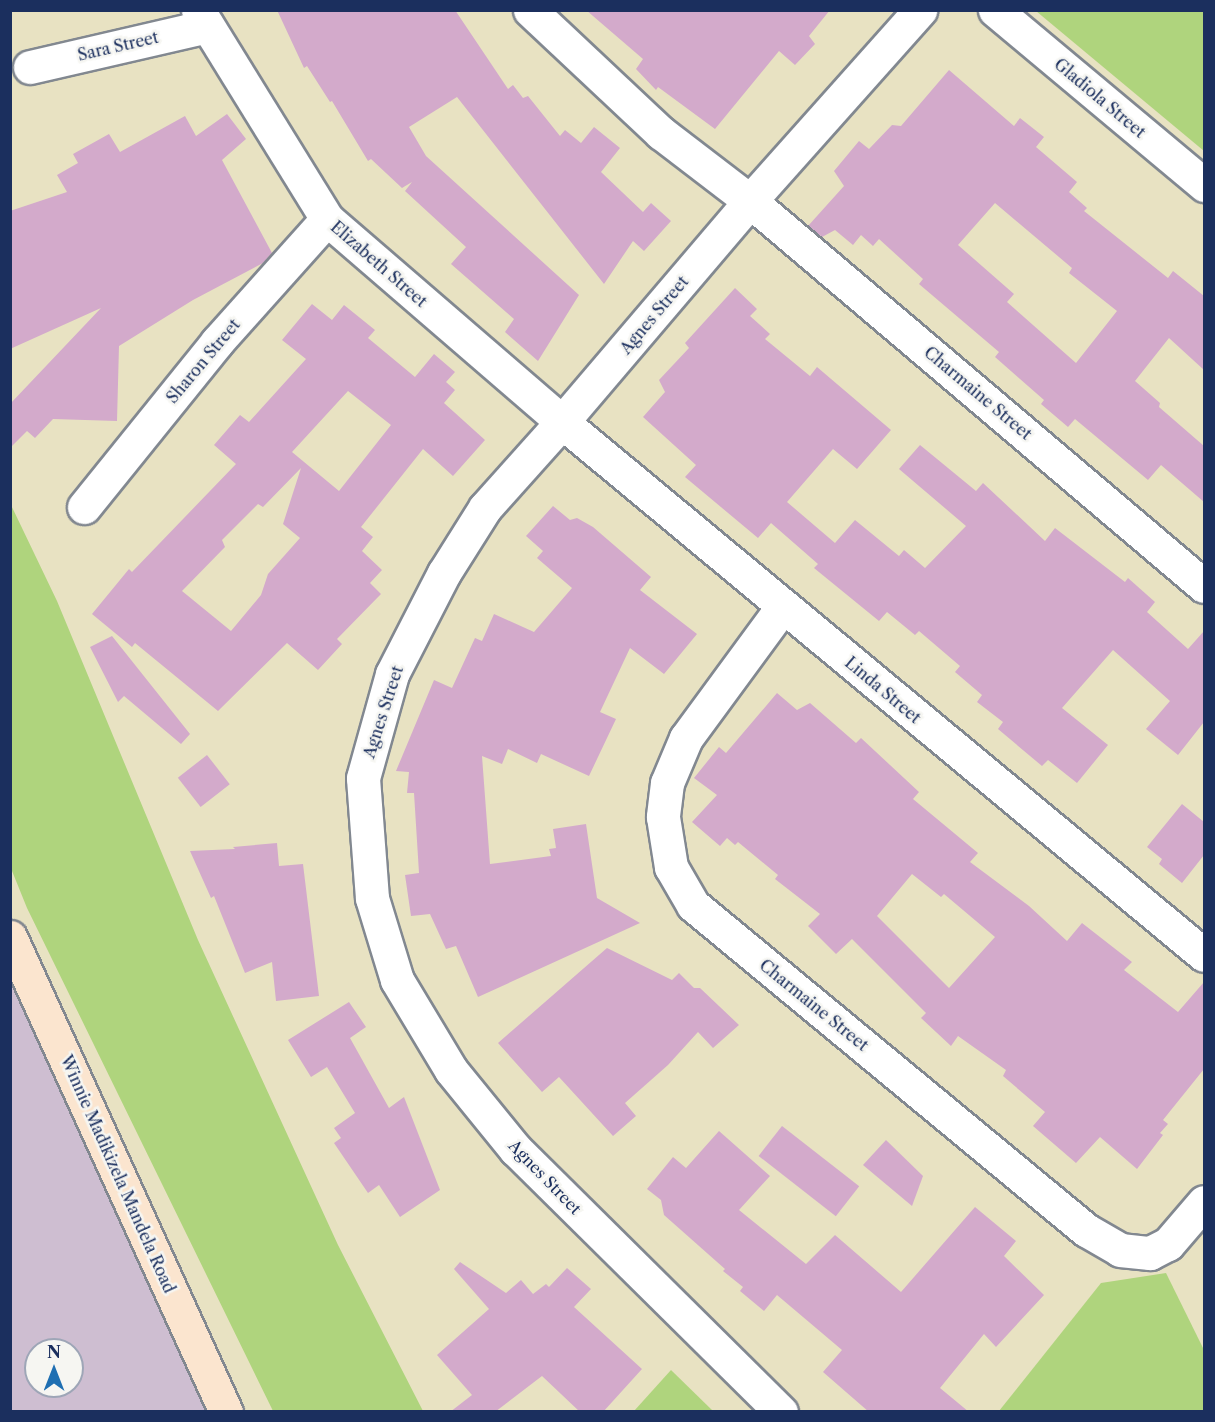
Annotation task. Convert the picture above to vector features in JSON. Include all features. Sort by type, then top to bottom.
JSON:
[{"type":"main road","name":"Winnie Madikizela Mandela Road","points":[[10,937],[226,1412]]},
{"type":"street","points":[[531,10],[662,133],[750,201]]},
{"type":"street","name":"Agnes Street","points":[[781,1412],[516,1150],[451,1070],[397,980],[372,898],[363,778],[392,674],[444,573],[485,508],[562,422],[750,201],[920,10]]},
{"type":"street","name":"Gladiola Street","points":[[995,10],[1204,185]]},
{"type":"street","name":"Sara Street","points":[[30,67],[202,18]]},
{"type":"street","name":"Elizabeth Street","points":[[202,18],[327,219],[562,422]]},
{"type":"street","name":"Charmaine Street","points":[[750,201],[1204,586]]},
{"type":"street","name":"Sharon Street","points":[[84,507],[217,342],[327,219]]},
{"type":"street","name":"Linda Street","points":[[562,422],[1204,955]]},
{"type":"street","name":"Charmaine Street","points":[[783,606],[686,738],[667,783],[663,817],[671,867],[693,905],[1086,1230],[1120,1250],[1149,1252],[1168,1244],[1204,1202]]},
{"type":"shaded area","points":[[11,937],[226,1411],[11,1411]]},
{"type":"green space","points":[[1036,11],[1204,11],[1204,151]]},
{"type":"green space","points":[[11,505],[57,601],[198,940],[338,1245],[423,1411],[273,1411],[27,908],[10,866]]},
{"type":"green space","points":[[1166,1273],[1204,1350],[1204,1411],[999,1411],[1101,1283]]},
{"type":"green space","points":[[671,1370],[713,1411],[634,1411]]},
{"type":"building","points":[[277,10],[455,10],[508,89],[513,85],[523,98],[528,96],[560,136],[565,130],[581,143],[594,127],[620,148],[601,172],[643,212],[651,203],[671,221],[644,251],[633,241],[604,284],[457,97],[409,127],[426,156],[579,295],[538,361],[505,332],[514,319],[451,264],[466,247],[405,191],[412,182],[402,188],[371,159],[368,161],[332,101],[330,102],[307,66],[304,68]]},
{"type":"building","points":[[586,10],[830,10],[809,36],[815,44],[795,65],[779,51],[715,129],[658,87],[656,90],[636,69],[643,59]]},
{"type":"building","points":[[949,70],[1014,126],[1020,118],[1044,137],[1036,147],[1077,182],[1069,192],[1087,208],[1084,211],[1168,278],[1173,271],[1204,296],[1204,370],[1169,338],[1135,381],[1160,403],[1159,407],[1204,446],[1204,502],[1161,465],[1148,480],[1075,419],[1068,427],[1041,404],[1044,400],[995,357],[999,352],[919,284],[923,279],[879,239],[873,246],[861,235],[853,245],[835,230],[822,237],[808,226],[844,186],[834,171],[859,141],[869,149],[892,125],[901,126]],"holes":[[[995,203],[1072,268],[1069,273],[1117,311],[1076,363],[1007,302],[1014,294],[958,245]]]},
{"type":"building","points":[[227,114],[246,139],[222,160],[272,253],[263,263],[193,300],[119,346],[117,421],[53,419],[35,438],[27,431],[10,448],[10,404],[101,308],[10,349],[10,211],[67,192],[57,175],[78,163],[73,154],[109,134],[120,152],[185,116],[196,136]]},
{"type":"building","points":[[735,288],[757,309],[750,316],[770,334],[765,339],[810,376],[817,367],[891,430],[857,469],[833,449],[787,502],[835,543],[855,520],[899,556],[904,550],[925,568],[966,526],[899,469],[920,445],[976,491],[983,483],[1045,541],[1055,528],[1125,582],[1128,578],[1155,602],[1147,612],[1188,649],[1204,631],[1204,722],[1178,755],[1146,729],[1170,701],[1113,650],[1062,708],[1108,745],[1077,783],[1048,760],[1042,766],[998,729],[1003,722],[977,702],[982,695],[955,672],[960,666],[919,631],[915,635],[887,612],[879,621],[814,568],[818,564],[771,523],[758,538],[685,477],[696,465],[643,417],[665,392],[659,380],[689,348],[685,343]]},
{"type":"building","points":[[312,304],[332,320],[344,305],[375,330],[368,338],[415,377],[434,354],[455,372],[446,382],[455,390],[444,403],[485,440],[453,476],[423,449],[361,527],[373,537],[362,551],[382,570],[370,583],[381,594],[337,639],[342,644],[318,670],[287,643],[218,711],[135,643],[132,647],[92,614],[129,569],[132,572],[236,464],[214,445],[240,415],[249,422],[306,359],[282,340]],"holes":[[[348,391],[391,425],[339,491],[292,452]],[[301,468],[283,524],[300,538],[268,574],[261,595],[231,631],[182,591],[225,547],[222,540],[258,504],[263,507]]]},
{"type":"building","points":[[553,506],[570,520],[577,518],[593,527],[651,577],[640,590],[697,634],[664,674],[630,648],[600,712],[616,719],[589,776],[541,754],[537,763],[508,749],[502,764],[482,756],[490,864],[551,856],[549,849],[556,848],[553,829],[586,824],[597,898],[640,923],[478,997],[456,946],[446,949],[430,914],[411,916],[405,875],[419,873],[414,793],[407,793],[409,772],[396,771],[434,680],[452,688],[475,638],[482,641],[494,614],[534,632],[572,588],[537,558],[543,551],[526,536]]},
{"type":"building","points":[[112,636],[190,734],[181,744],[124,696],[118,702],[90,647]]},
{"type":"building","points":[[777,693],[797,710],[810,703],[856,743],[861,738],[919,792],[913,799],[978,853],[970,862],[1029,906],[1067,941],[1082,923],[1132,962],[1124,970],[1178,1012],[1204,982],[1204,1069],[1163,1120],[1168,1124],[1160,1133],[1163,1135],[1137,1169],[1100,1137],[1076,1163],[1033,1126],[1045,1112],[1003,1076],[1006,1070],[958,1036],[951,1046],[921,1018],[926,1013],[852,939],[836,954],[808,926],[820,914],[775,879],[778,875],[738,842],[735,845],[727,838],[720,846],[692,822],[717,795],[694,778],[719,747],[726,753]],"holes":[[[912,874],[941,897],[944,894],[995,937],[949,988],[877,916]]]},
{"type":"building","points":[[207,755],[230,784],[201,807],[178,778]]},
{"type":"building","points":[[1182,804],[1204,822],[1204,855],[1182,883],[1159,864],[1162,859],[1147,847]]},
{"type":"building","points":[[277,843],[279,866],[303,864],[319,996],[276,1001],[272,962],[245,973],[214,896],[211,898],[190,851],[235,849],[233,847]]},
{"type":"building","points":[[607,948],[672,980],[679,973],[694,988],[700,988],[739,1025],[713,1048],[698,1032],[668,1065],[625,1103],[636,1116],[613,1136],[559,1077],[542,1092],[498,1043]]},
{"type":"building","points":[[349,1002],[366,1027],[350,1038],[389,1108],[404,1097],[440,1190],[400,1217],[379,1185],[368,1193],[334,1143],[341,1138],[334,1128],[355,1113],[327,1067],[311,1077],[288,1040]]},
{"type":"building","points":[[782,1126],[859,1186],[836,1216],[759,1156]]},
{"type":"building","points":[[719,1131],[770,1176],[739,1210],[806,1264],[835,1235],[901,1292],[975,1207],[1016,1241],[1004,1256],[1044,1295],[996,1347],[984,1334],[940,1388],[969,1412],[869,1412],[823,1372],[842,1350],[777,1295],[764,1311],[740,1291],[743,1287],[723,1271],[725,1269],[664,1215],[661,1200],[647,1189],[673,1157],[686,1168]]},
{"type":"building","points":[[886,1140],[923,1176],[912,1206],[863,1165]]},
{"type":"building","points":[[460,1262],[506,1293],[521,1280],[533,1294],[546,1284],[549,1287],[567,1268],[591,1289],[574,1307],[642,1369],[603,1412],[580,1412],[542,1376],[495,1412],[450,1412],[472,1395],[437,1355],[489,1309],[454,1269]]}]
